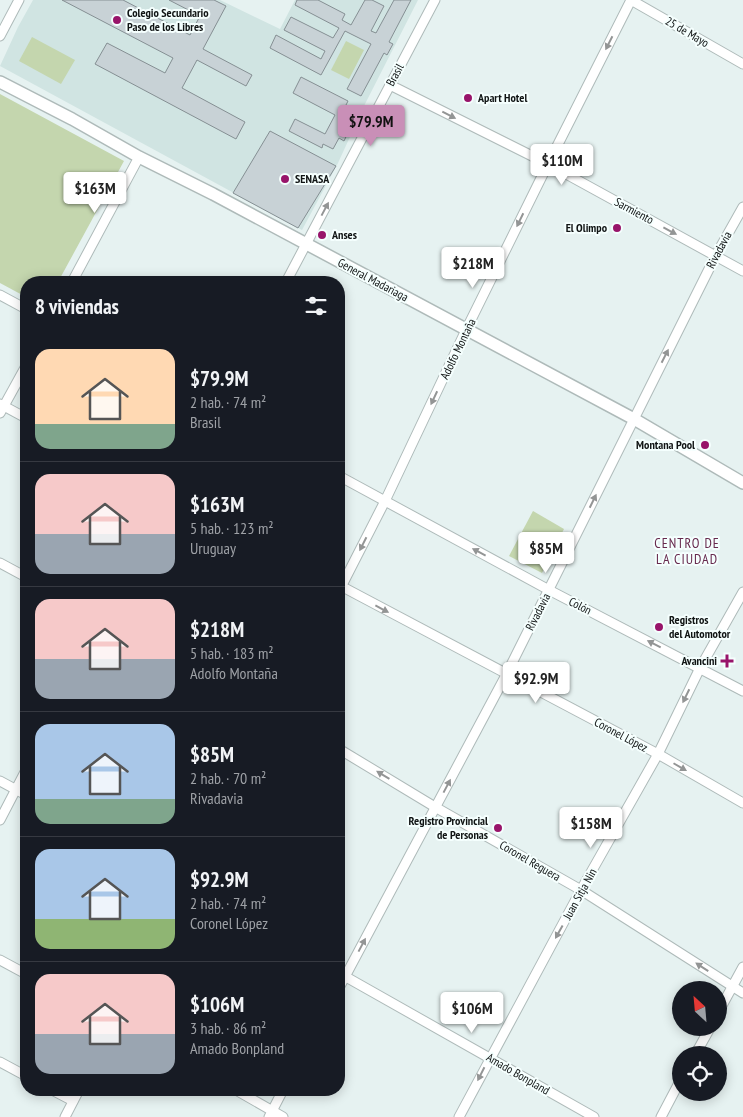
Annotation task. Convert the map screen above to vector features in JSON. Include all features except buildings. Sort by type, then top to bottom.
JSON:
[{"type":"street","points":[[0,36],[19,0]]},
{"type":"street","name":"Brasil","points":[[289,276],[435,0]]},
{"type":"street","name":"25 de Mayo","points":[[631,0],[743,64]]},
{"type":"street","name":"Adolfo Montaña","points":[[345,577],[385,501],[466,330],[631,0]]},
{"type":"street","name":"General Madariaga","points":[[0,82],[72,119],[139,158],[214,194],[634,419],[743,483]]},
{"type":"street","name":"Sarmiento","points":[[390,85],[548,164],[743,271]]},
{"type":"street","points":[[75,276],[139,158]]},
{"type":"street","name":"Rivadavia","points":[[345,969],[436,807],[506,675],[716,255],[743,207]]},
{"type":"street","points":[[0,295],[20,306]]},
{"type":"street","points":[[20,376],[1,408],[20,416]]},
{"type":"street","name":"Colón","points":[[345,479],[549,590],[743,691]]},
{"type":"street","points":[[0,563],[20,574]]},
{"type":"street","name":"Coronel López","points":[[345,591],[658,754],[743,803]]},
{"type":"street","name":"Juan Sitja Nin","points":[[459,1117],[658,754],[700,668],[743,592]]},
{"type":"street","name":"Coronel Reguera","points":[[345,753],[582,890],[743,993]]},
{"type":"street","points":[[0,781],[20,792]]},
{"type":"street","points":[[0,820],[20,782]]},
{"type":"street","points":[[0,960],[20,971]]},
{"type":"street","points":[[728,994],[743,967]]},
{"type":"street","name":"Amado Bonpland","points":[[345,976],[594,1117]]},
{"type":"street","points":[[0,1062],[20,1073]]},
{"type":"street","points":[[63,1096],[73,1101]]},
{"type":"street","points":[[65,1117],[76,1096]]},
{"type":"street","points":[[244,1096],[270,1114],[283,1117]]},
{"type":"street","points":[[270,1114],[280,1096]]},
{"type":"street","points":[[661,1117],[672,1096]]},
{"type":"shaded area","points":[[33,0],[220,0],[280,29],[295,0],[418,0],[365,104],[338,163],[302,230],[0,66]]},
{"type":"green space","points":[[32,37],[75,60],[61,84],[19,61]]},
{"type":"green space","points":[[346,41],[364,50],[349,79],[331,70]]},
{"type":"green space","points":[[0,94],[124,161],[61,276],[20,276],[20,294],[0,283]]},
{"type":"green space","points":[[533,511],[564,529],[542,573],[509,556]]},
{"type":"place","name":"Colegio Secundario Paso de los Libres","points":[[117,20]]},
{"type":"place","name":"Apart Hotel","points":[[468,98]]},
{"type":"place","name":"SENASA","points":[[285,179]]},
{"type":"place","name":"El Olimpo","points":[[617,228]]},
{"type":"place","name":"Anses","points":[[322,235]]},
{"type":"place","name":"Montana Pool","points":[[705,445]]},
{"type":"place","name":"Registros del Automotor","points":[[659,627]]},
{"type":"place","name":"Avancini","points":[[727,661]]},
{"type":"place","name":"Registro Provincial de Personas","points":[[498,828]]},
{"type":"district","name":"CENTRO DE LA CIUDAD","points":[[687,552]]}]
